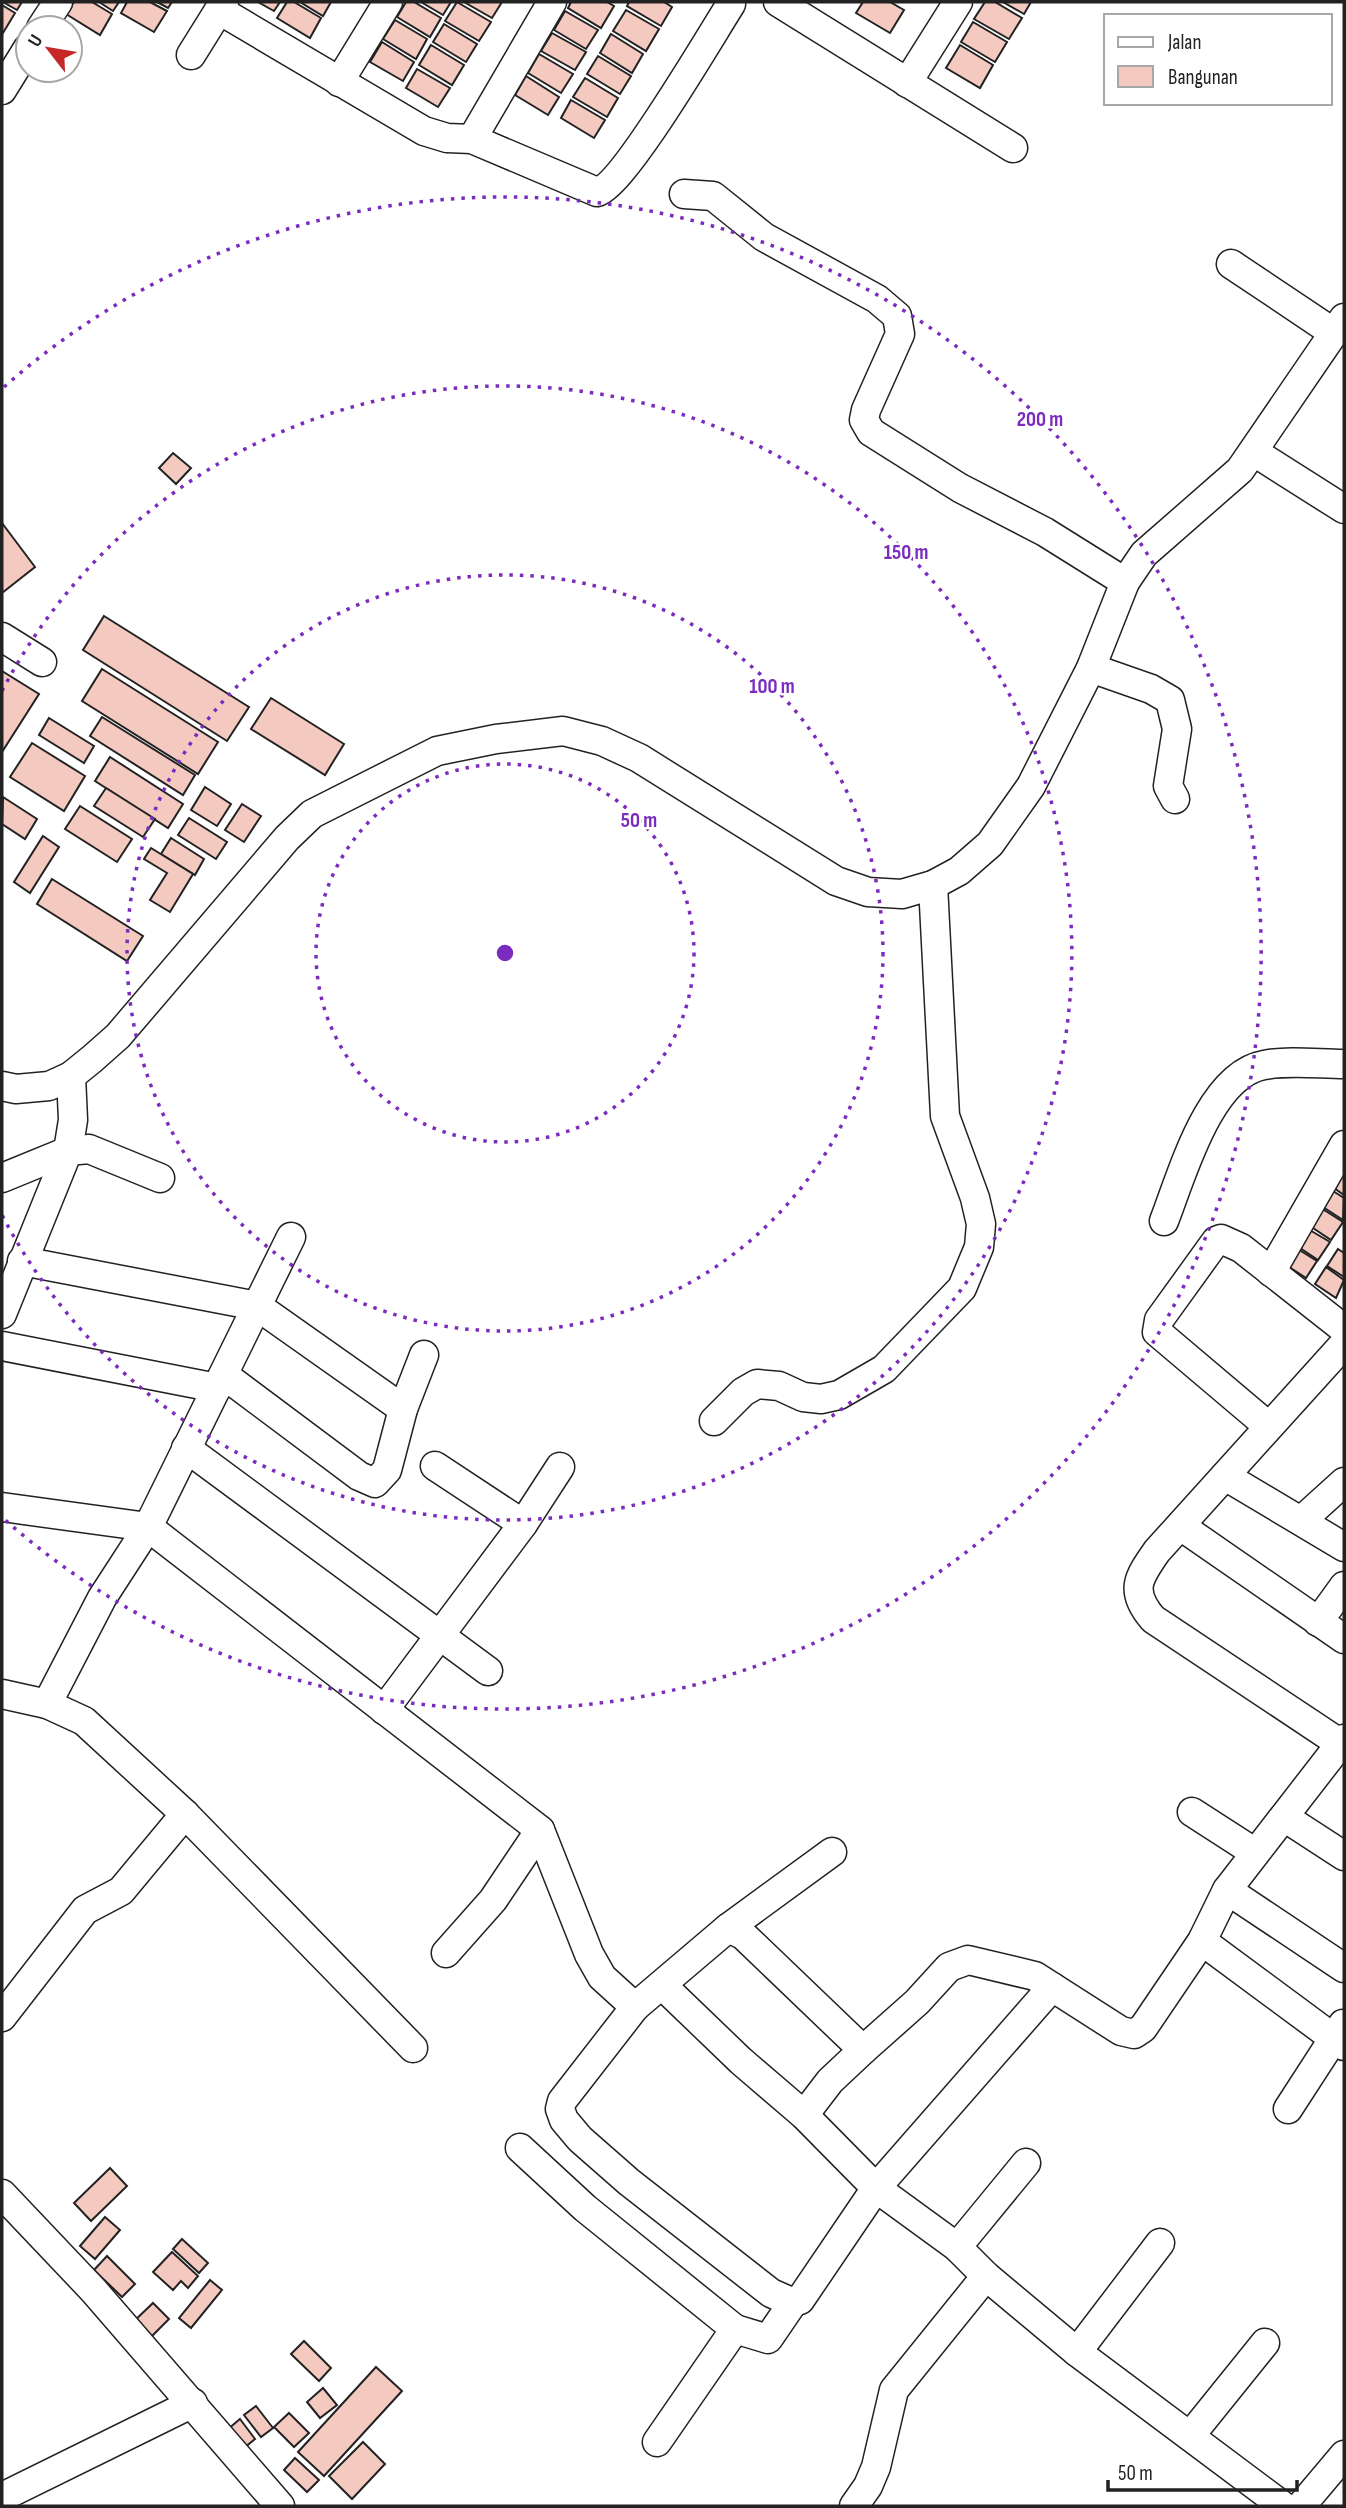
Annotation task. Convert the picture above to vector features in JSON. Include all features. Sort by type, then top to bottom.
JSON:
[{"type":"street","points":[[339,82],[388,2]]},
{"type":"street","points":[[472,139],[552,2]]},
{"type":"street","points":[[191,55],[222,6],[339,82],[424,131],[447,138],[472,139],[597,192],[603,191],[649,133],[731,3],[748,9],[765,2]]},
{"type":"street","points":[[778,2],[1013,148]]},
{"type":"street","points":[[907,83],[958,2]]},
{"type":"street","points":[[2,90],[14,71]]},
{"type":"street","points":[[684,194],[713,196],[764,237],[877,299],[897,316],[900,334],[866,410],[864,420],[871,432],[960,488],[1045,532],[1125,582]]},
{"type":"street","points":[[2,1098],[2,1086],[35,1089],[71,1076],[118,1036],[287,838],[312,814],[437,751],[496,739],[564,731],[602,741],[639,758],[836,881],[868,892],[902,894],[933,885],[959,871],[996,834],[1031,786],[1091,668],[1125,582],[1144,554],[1211,498],[1254,452],[1339,325],[1231,264]]},
{"type":"street","points":[[1254,452],[1344,509]]},
{"type":"street","points":[[2,636],[42,662]]},
{"type":"street","points":[[1091,668],[1151,689],[1170,700],[1177,729],[1168,786],[1175,799]]},
{"type":"street","points":[[714,1421],[743,1392],[757,1384],[779,1386],[803,1397],[821,1399],[839,1395],[884,1369],[962,1288],[979,1247],[981,1224],[975,1198],[944,1116],[933,885]]},
{"type":"street","points":[[1164,1222],[1188,1159],[1221,1092],[1240,1075],[1263,1065],[1344,1064]]},
{"type":"street","points":[[2,1314],[68,1151],[73,1120],[71,1076]]},
{"type":"street","points":[[1271,1272],[1344,1145]]},
{"type":"street","points":[[2,1178],[68,1151],[89,1149],[160,1178]]},
{"type":"street","points":[[47,1703],[102,1598],[148,1527],[291,1237]]},
{"type":"street","points":[[1268,1426],[1162,1337],[1157,1326],[1219,1239],[1241,1248],[1271,1272],[1339,1315]]},
{"type":"street","points":[[22,1261],[257,1306],[403,1409]]},
{"type":"street","points":[[804,2115],[830,2081],[910,2009],[949,1967],[961,1961],[982,1961],[1035,1976],[1121,2031],[1134,2034],[1151,2017],[1202,1941],[1227,1890],[1254,1852],[1343,1743],[1153,1619],[1141,1605],[1137,1589],[1144,1570],[1268,1426],[1344,1343]]},
{"type":"street","points":[[2,1346],[220,1382],[359,1476],[375,1483],[387,1471],[403,1409],[424,1355]]},
{"type":"street","points":[[186,1448],[488,1671]]},
{"type":"street","points":[[435,1465],[523,1524]]},
{"type":"street","points":[[384,1710],[523,1524],[560,1466]]},
{"type":"street","points":[[1225,1476],[1344,1547]]},
{"type":"street","points":[[1301,1520],[1344,1482]]},
{"type":"street","points":[[2,1507],[148,1527],[540,1830],[589,1954],[601,1977],[635,2007]]},
{"type":"street","points":[[1182,1527],[1344,1639]]},
{"type":"street","points":[[1318,1622],[1344,1586]]},
{"type":"street","points":[[2,1694],[47,1703],[84,1721],[185,1814],[414,2048]]},
{"type":"street","points":[[1192,1812],[1254,1852]]},
{"type":"street","points":[[2,2017],[85,1910],[121,1891],[185,1814]]},
{"type":"street","points":[[1284,1817],[1344,1856]]},
{"type":"street","points":[[446,1953],[493,1899],[540,1830]]},
{"type":"street","points":[[832,1852],[729,1927],[635,2007],[562,2101],[560,2109],[564,2120],[580,2139],[771,2293],[794,2301],[800,2300],[876,2188],[1052,1987]]},
{"type":"street","points":[[1227,1890],[1344,1968]]},
{"type":"street","points":[[729,1927],[743,1935],[863,2050]]},
{"type":"street","points":[[1202,1941],[1341,2035],[1287,2109]]},
{"type":"street","points":[[662,1985],[741,2061],[804,2115],[876,2188],[957,2247],[986,2276],[1077,2352],[1283,2506]]},
{"type":"street","points":[[520,2148],[586,2208],[735,2329],[768,2339],[794,2301]]},
{"type":"street","points":[[957,2247],[1026,2163]]},
{"type":"street","points":[[2,2194],[94,2291],[279,2506]]},
{"type":"street","points":[[1077,2352],[1160,2243]]},
{"type":"street","points":[[855,2506],[876,2467],[894,2390],[986,2276]]},
{"type":"street","points":[[657,2442],[735,2329]]},
{"type":"street","points":[[1191,2435],[1265,2343]]},
{"type":"street","points":[[2,2497],[193,2403]]},
{"type":"street","points":[[1301,2506],[1344,2455]]},
{"type":"building","points":[[3,2],[22,2],[17,10]]},
{"type":"building","points":[[74,2],[92,2],[112,14],[100,35],[84,25],[84,14],[66,14]]},
{"type":"building","points":[[99,2],[119,2],[113,11]]},
{"type":"building","points":[[127,2],[150,2],[167,11],[154,32],[121,13]]},
{"type":"building","points":[[157,2],[172,2],[168,8]]},
{"type":"building","points":[[258,2],[280,2],[274,11]]},
{"type":"building","points":[[287,2],[294,2],[321,18],[310,38],[277,18]]},
{"type":"building","points":[[300,2],[331,2],[323,16]]},
{"type":"building","points":[[406,2],[414,2],[441,18],[430,37],[397,17]]},
{"type":"building","points":[[421,2],[451,2],[443,15]]},
{"type":"building","points":[[457,2],[491,22],[479,41],[445,21]]},
{"type":"building","points":[[464,2],[502,2],[492,18]]},
{"type":"building","points":[[571,2],[607,2],[614,6],[601,28],[568,8]]},
{"type":"building","points":[[629,2],[664,2],[672,7],[661,26],[627,6]]},
{"type":"building","points":[[863,2],[890,2],[904,10],[890,33],[856,13]]},
{"type":"building","points":[[985,2],[995,2],[1022,18],[1009,39],[974,19]]},
{"type":"building","points":[[1003,2],[1031,2],[1024,14]]},
{"type":"building","points":[[2,5],[15,13],[2,32]]},
{"type":"building","points":[[626,10],[659,29],[646,51],[613,31]]},
{"type":"building","points":[[565,11],[598,30],[586,49],[554,30]]},
{"type":"building","points":[[395,20],[427,39],[416,59],[383,39]]},
{"type":"building","points":[[973,22],[1007,42],[995,62],[961,42]]},
{"type":"building","points":[[444,24],[477,44],[466,62],[433,42]]},
{"type":"building","points":[[552,33],[586,52],[575,70],[541,51]]},
{"type":"building","points":[[611,34],[643,54],[632,73],[600,53]]},
{"type":"building","points":[[382,42],[414,62],[403,81],[370,62]]},
{"type":"building","points":[[431,45],[464,65],[452,85],[419,65]]},
{"type":"building","points":[[960,45],[993,65],[980,88],[946,68]]},
{"type":"building","points":[[539,54],[573,74],[561,93],[528,73]]},
{"type":"building","points":[[598,56],[631,76],[620,94],[587,74]]},
{"type":"building","points":[[417,69],[450,88],[438,107],[406,88]]},
{"type":"building","points":[[526,76],[559,97],[548,115],[515,95]]},
{"type":"building","points":[[585,78],[618,98],[607,117],[573,97]]},
{"type":"building","points":[[571,100],[605,120],[594,138],[561,118]]},
{"type":"building","points":[[173,453],[191,468],[176,484],[159,468]]},
{"type":"building","points":[[2,523],[35,567],[2,593]]},
{"type":"building","points":[[104,616],[249,707],[227,741],[83,650]]},
{"type":"building","points":[[102,669],[218,742],[198,774],[82,701]]},
{"type":"building","points":[[2,671],[39,694],[2,752]]},
{"type":"building","points":[[271,698],[344,744],[325,775],[251,729]]},
{"type":"building","points":[[102,717],[195,775],[183,795],[90,736]]},
{"type":"building","points":[[49,718],[94,746],[84,763],[39,735]]},
{"type":"building","points":[[32,743],[85,776],[64,811],[10,777]]},
{"type":"building","points":[[110,757],[183,804],[168,828],[95,781]]},
{"type":"building","points":[[205,787],[231,804],[217,826],[191,810]]},
{"type":"building","points":[[106,788],[155,819],[143,837],[94,806]]},
{"type":"building","points":[[3,797],[37,819],[25,839],[2,824]]},
{"type":"building","points":[[242,804],[261,816],[244,842],[225,830]]},
{"type":"building","points":[[80,806],[132,839],[117,862],[65,829]]},
{"type":"building","points":[[189,818],[227,842],[216,859],[178,835]]},
{"type":"building","points":[[43,836],[59,847],[30,893],[14,882]]},
{"type":"building","points":[[171,838],[204,859],[195,875],[161,854]]},
{"type":"building","points":[[151,848],[193,874],[170,912],[150,900],[167,873],[144,859]]},
{"type":"building","points":[[52,879],[143,936],[127,961],[37,904]]},
{"type":"building","points":[[1344,1173],[1344,1195],[1334,1188]]},
{"type":"building","points":[[1333,1191],[1344,1198],[1343,1220],[1323,1207]]},
{"type":"building","points":[[1321,1208],[1343,1222],[1331,1240],[1310,1226]]},
{"type":"building","points":[[1308,1229],[1330,1242],[1318,1260],[1297,1246]]},
{"type":"building","points":[[1296,1248],[1317,1261],[1306,1278],[1286,1265]]},
{"type":"building","points":[[1338,1249],[1344,1253],[1344,1277],[1327,1266]]},
{"type":"building","points":[[1326,1267],[1344,1280],[1336,1298],[1315,1284]]},
{"type":"building","points":[[110,2168],[127,2186],[91,2221],[74,2203]]},
{"type":"building","points":[[105,2217],[120,2230],[95,2259],[80,2246]]},
{"type":"building","points":[[182,2239],[208,2263],[199,2273],[173,2249]]},
{"type":"building","points":[[172,2252],[198,2276],[188,2288],[181,2281],[173,2290],[153,2272]]},
{"type":"building","points":[[107,2256],[135,2284],[122,2297],[94,2270]]},
{"type":"building","points":[[210,2280],[222,2290],[191,2328],[179,2318]]},
{"type":"building","points":[[153,2303],[169,2319],[147,2341],[131,2324]]},
{"type":"building","points":[[304,2341],[331,2368],[319,2381],[291,2354]]},
{"type":"building","points":[[376,2367],[402,2391],[324,2476],[298,2452]]},
{"type":"building","points":[[323,2388],[337,2405],[320,2418],[307,2402]]},
{"type":"building","points":[[256,2406],[273,2428],[261,2437],[244,2415]]},
{"type":"building","points":[[289,2413],[309,2433],[294,2447],[274,2427]]},
{"type":"building","points":[[240,2419],[255,2439],[244,2448],[228,2429]]},
{"type":"building","points":[[363,2442],[385,2464],[352,2499],[329,2476]]},
{"type":"building","points":[[295,2458],[319,2480],[307,2492],[284,2470]]}]
